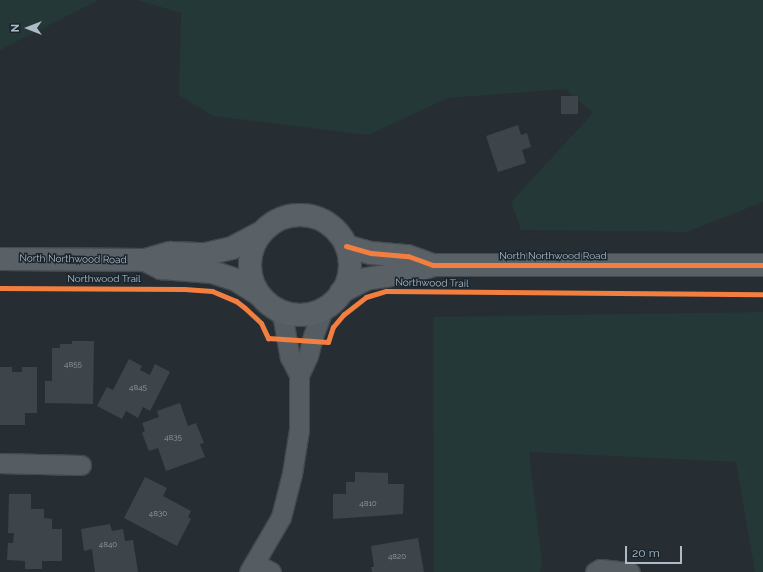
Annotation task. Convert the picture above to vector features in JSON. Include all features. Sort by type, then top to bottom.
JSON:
[{"type":"street","points":[[278,310],[306,314],[324,308],[341,292],[349,275],[346,246],[333,227],[323,220],[307,215],[278,219],[260,233],[253,248],[250,264],[251,275],[260,295],[278,310],[283,319],[290,357],[299,375]]},
{"type":"street","name":"North Northwood Road","points":[[0,258],[146,260],[170,253],[206,254],[232,248],[260,233]]},
{"type":"street","name":"North Northwood Road","points":[[346,246],[371,254],[408,256],[433,265]]},
{"type":"street","name":"North Northwood Road","points":[[146,260],[161,268],[212,272],[236,280],[260,295]]},
{"type":"street","name":"North Northwood Road","points":[[341,292],[366,278],[412,272],[433,265],[763,265]]},
{"type":"street","points":[[258,569],[281,517],[292,474],[299,430],[299,375],[308,356],[313,336],[324,308]]},
{"type":"street","points":[[0,463],[81,465]]},
{"type":"street","points":[[595,572],[600,569],[619,569],[630,572]]},
{"type":"green space","points":[[0,0],[99,0],[0,50]]},
{"type":"green space","points":[[137,0],[763,0],[763,202],[687,232],[521,230],[511,202],[593,113],[565,89],[448,98],[368,135],[213,116],[179,95],[181,13]]},
{"type":"green space","points":[[763,312],[763,572],[755,572],[736,462],[529,452],[542,563],[540,572],[434,572],[433,317]]},
{"type":"building","points":[[561,96],[578,96],[578,114],[561,114]]},
{"type":"building","points":[[518,125],[521,135],[527,133],[531,147],[522,150],[526,163],[498,172],[486,136]]},
{"type":"building","points":[[72,341],[94,341],[93,404],[45,403],[45,381],[52,381],[52,348],[60,348],[60,344],[72,344]]},
{"type":"building","points":[[129,359],[142,366],[140,370],[150,375],[155,364],[170,372],[150,411],[143,407],[138,418],[126,411],[122,419],[97,406],[107,387],[113,390]]},
{"type":"building","points":[[0,367],[12,367],[12,372],[22,372],[22,367],[37,367],[37,413],[25,413],[25,425],[0,425]]},
{"type":"building","points":[[180,403],[188,426],[196,423],[204,443],[200,444],[205,457],[166,471],[158,448],[149,451],[142,433],[145,431],[142,423],[159,417],[157,411]]},
{"type":"building","points":[[355,472],[388,473],[388,484],[404,484],[403,514],[333,519],[333,494],[346,494],[346,482],[355,482]]},
{"type":"building","points":[[145,477],[167,488],[163,496],[191,511],[188,517],[191,519],[177,546],[124,518]]},
{"type":"building","points":[[9,494],[31,494],[31,509],[44,509],[44,518],[52,519],[52,529],[62,529],[62,561],[42,561],[42,569],[25,569],[25,561],[7,560],[8,543],[13,543],[14,533],[8,533]]},
{"type":"building","points":[[110,524],[112,531],[123,529],[125,541],[133,540],[138,572],[95,572],[92,549],[84,551],[81,529]]},
{"type":"building","points":[[418,538],[424,572],[372,572],[371,567],[374,567],[371,546]]},
{"type":"cycle path","points":[[346,246],[371,253],[408,256],[433,265],[763,265]]},
{"type":"cycle path","name":"Northwood Trail","points":[[0,288],[184,289],[212,291],[236,301],[245,308],[261,323],[268,338],[328,342],[333,327],[343,315],[366,297],[386,291],[763,294]]}]
